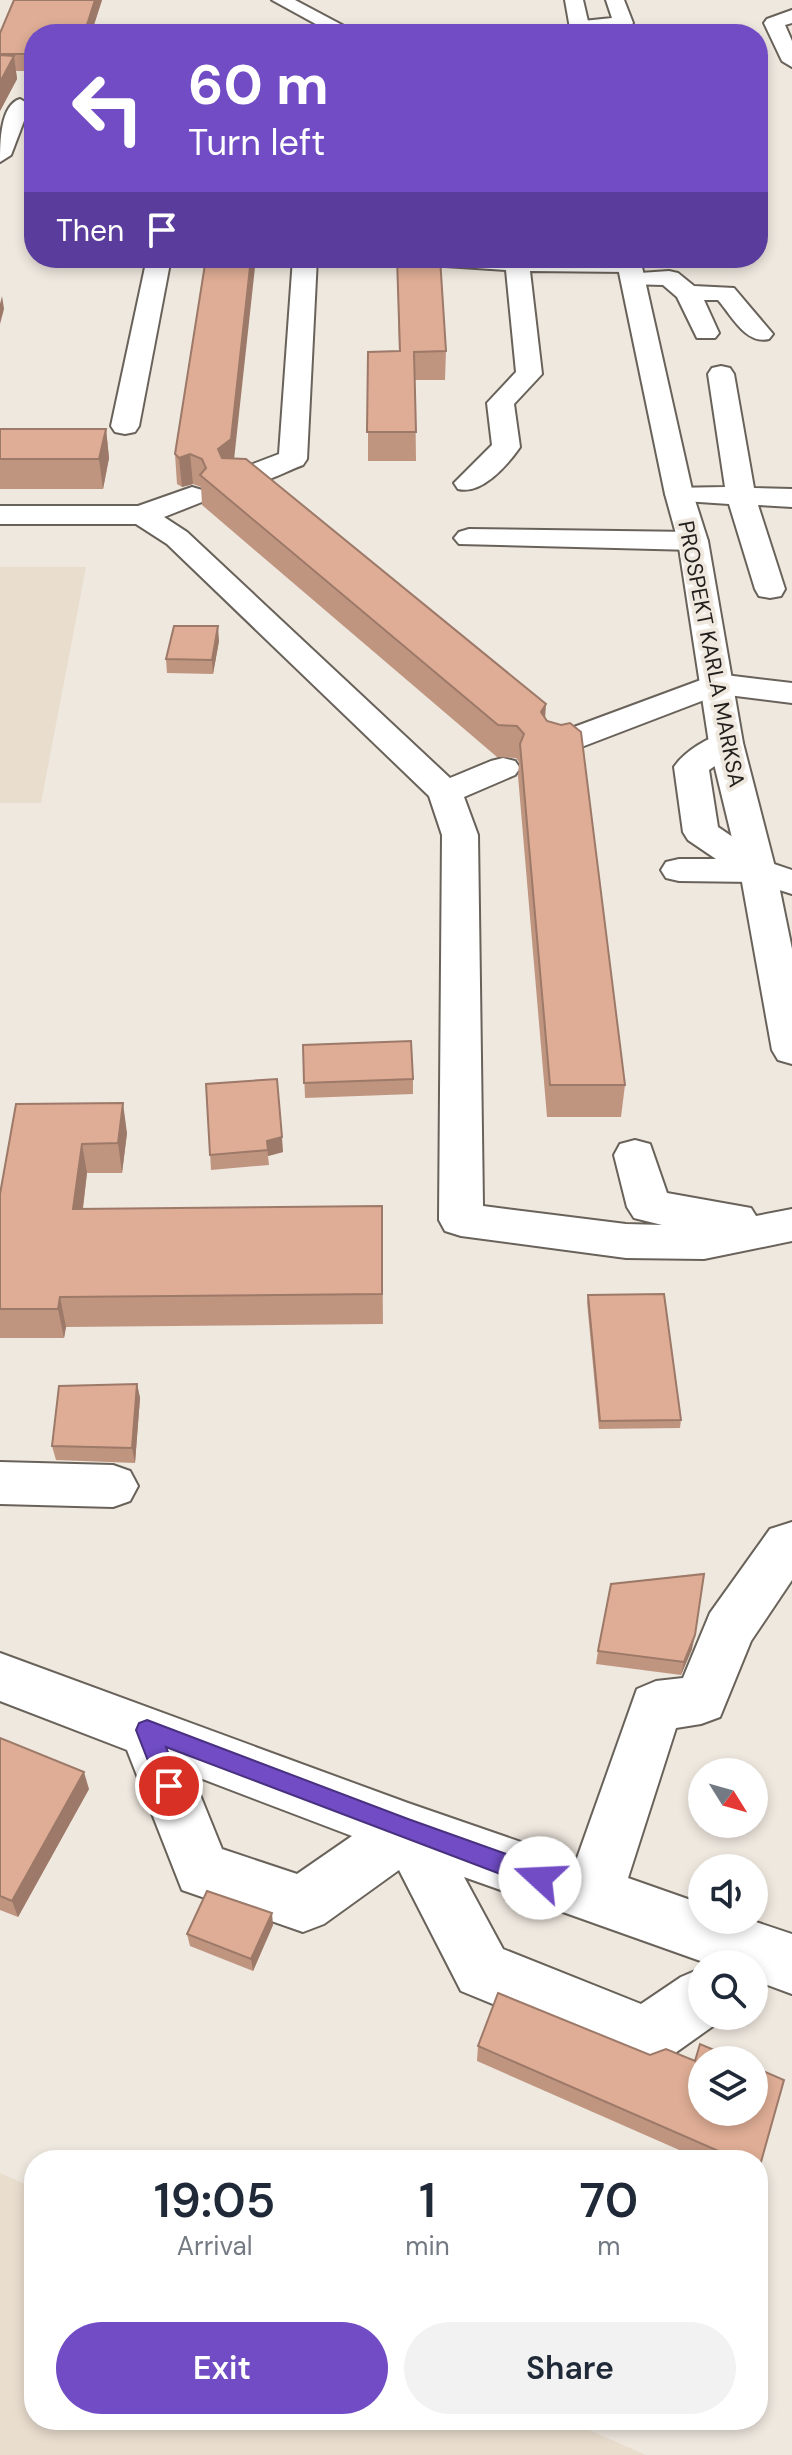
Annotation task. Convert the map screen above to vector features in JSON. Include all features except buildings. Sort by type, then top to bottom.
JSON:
[{"type":"main road","points":[[281,0],[329,24]]},
{"type":"main road","points":[[574,0],[579,24]]},
{"type":"main road","points":[[615,0],[623,23],[617,24]]},
{"type":"main road","points":[[788,70],[774,23],[792,16]]},
{"type":"main road","points":[[0,155],[18,104]]},
{"type":"main road","points":[[125,426],[157,268]]},
{"type":"main road","points":[[237,480],[293,459],[304,268]]},
{"type":"main road","points":[[468,483],[506,447],[500,403],[529,374],[517,268]]},
{"type":"main road","name":"PROSPEKT KARLA MARKSA","points":[[630,268],[679,494],[693,541],[726,743],[775,877],[792,1050]]},
{"type":"main road","points":[[633,268],[679,286],[725,293],[760,334]]},
{"type":"main road","points":[[684,268],[679,286],[706,333]]},
{"type":"main road","points":[[721,374],[741,497],[770,589]]},
{"type":"main road","points":[[679,494],[792,498]]},
{"type":"main road","points":[[0,515],[142,515],[192,496]]},
{"type":"main road","points":[[142,515],[177,538],[445,792],[460,835],[461,1220],[626,1241],[704,1242],[787,1225]]},
{"type":"main road","points":[[469,538],[693,541]]},
{"type":"main road","points":[[559,744],[717,684],[792,693]]},
{"type":"main road","points":[[726,743],[691,767],[701,832],[775,877]]},
{"type":"main road","points":[[445,792],[503,768]]},
{"type":"main road","points":[[679,870],[775,877]]},
{"type":"main road","points":[[635,1155],[649,1207],[787,1225]]},
{"type":"main road","points":[[0,1483],[113,1486]]},
{"type":"main road","points":[[593,1897],[656,1706],[701,1700],[729,1629],[788,1544],[792,1544]]},
{"type":"main road","points":[[1,1679],[147,1730],[408,1830],[738,1950]]},
{"type":"main road","points":[[147,1730],[202,1870],[303,1904],[408,1830]]},
{"type":"main road","points":[[408,1830],[482,1970],[647,2037],[688,2008]]},
{"type":"shaded area","points":[[0,567],[86,567],[41,803],[0,803]]},
{"type":"shaded area","points":[[0,2173],[24,2184],[24,2430],[589,2430],[646,2455],[0,2455]]},
{"type":"route","points":[[169,1786],[147,1730],[540,1878]]}]
